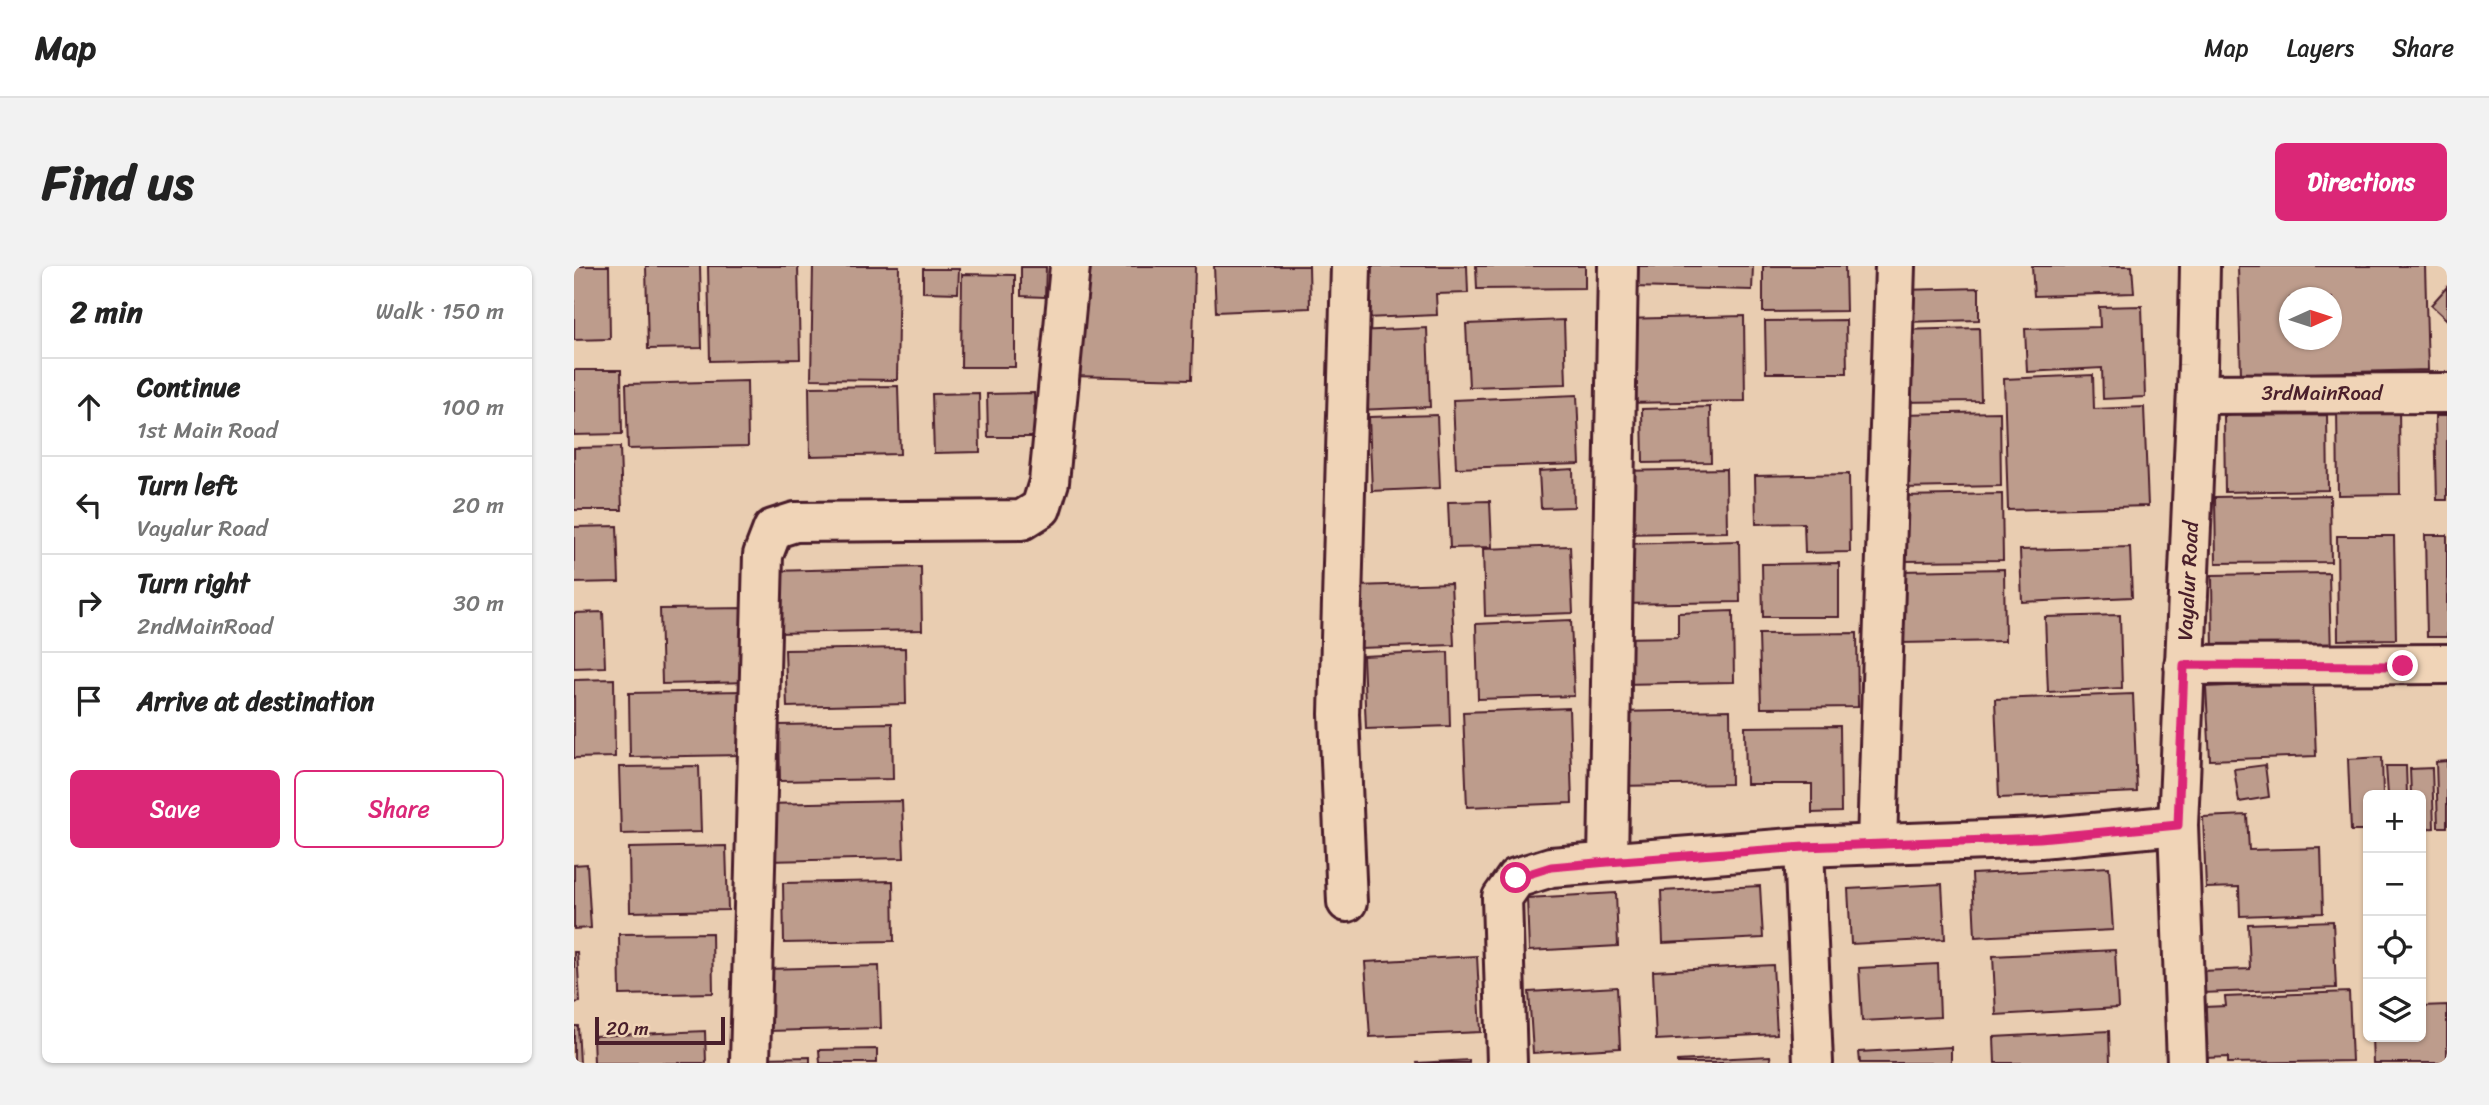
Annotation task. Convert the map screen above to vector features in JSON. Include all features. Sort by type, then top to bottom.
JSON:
[{"type":"street","points":[[750,1063],[763,555],[773,529],[794,522],[1022,520],[1041,508],[1051,468],[1070,266]]},
{"type":"street","points":[[1347,902],[1339,714],[1351,266]]},
{"type":"street","points":[[1608,862],[1618,266]]},
{"type":"street","points":[[1877,844],[1895,266]]},
{"type":"street","name":"Vayalur Road","points":[[2187,1063],[2178,825],[2200,266]]},
{"type":"street","name":"3rdMainRoad","points":[[2197,394],[2447,393]]},
{"type":"street","points":[[2184,665],[2447,664]]},
{"type":"street","points":[[1507,1063],[1502,898],[1516,878],[1551,867],[1608,862],[1804,847],[2040,838],[2178,825]]},
{"type":"street","points":[[1804,847],[1812,1063]]},
{"type":"building","points":[[574,266],[609,266],[610,339],[574,340]]},
{"type":"building","points":[[646,266],[700,266],[702,348],[648,349]]},
{"type":"building","points":[[708,266],[798,266],[800,359],[710,361]]},
{"type":"building","points":[[813,266],[899,266],[897,380],[811,379]]},
{"type":"building","points":[[1075,266],[1195,266],[1192,379],[1072,376]]},
{"type":"building","points":[[1214,266],[1309,266],[1310,308],[1216,312]]},
{"type":"building","points":[[1363,266],[1467,266],[1468,293],[1436,294],[1437,315],[1365,318]]},
{"type":"building","points":[[1476,266],[1585,266],[1585,288],[1477,289]]},
{"type":"building","points":[[1632,266],[1753,266],[1752,290],[1632,287]]},
{"type":"building","points":[[1763,266],[1845,266],[1846,311],[1763,312]]},
{"type":"building","points":[[2032,266],[2132,266],[2134,293],[2034,296]]},
{"type":"building","points":[[2238,266],[2425,266],[2428,370],[2241,375]]},
{"type":"building","points":[[1021,267],[1046,267],[1045,297],[1021,296]]},
{"type":"building","points":[[923,269],[959,269],[958,293],[923,292]]},
{"type":"building","points":[[962,274],[1015,275],[1015,367],[961,367]]},
{"type":"building","points":[[2447,287],[2447,320],[2431,305]]},
{"type":"building","points":[[1979,288],[1979,320],[1904,322],[1903,290]]},
{"type":"building","points":[[2142,306],[2145,397],[2103,399],[2102,368],[2027,372],[2025,329],[2100,327],[2099,307]]},
{"type":"building","points":[[1744,316],[1745,401],[1624,403],[1622,319]]},
{"type":"building","points":[[1564,320],[1566,384],[1469,387],[1466,324]]},
{"type":"building","points":[[1846,320],[1847,373],[1766,373],[1765,321]]},
{"type":"building","points":[[1427,328],[1430,407],[1357,410],[1354,331]]},
{"type":"building","points":[[1979,328],[1981,401],[1900,402],[1898,330]]},
{"type":"building","points":[[574,370],[621,370],[622,434],[574,435]]},
{"type":"building","points":[[2093,375],[2094,409],[2144,407],[2148,506],[2008,510],[2004,379]]},
{"type":"building","points":[[747,381],[748,446],[628,449],[626,384]]},
{"type":"building","points":[[898,386],[900,454],[810,456],[809,387]]},
{"type":"building","points":[[979,393],[980,452],[934,453],[932,394]]},
{"type":"building","points":[[1034,393],[1035,437],[988,437],[987,394]]},
{"type":"building","points":[[1577,395],[1580,464],[1456,468],[1453,400]]},
{"type":"building","points":[[1710,407],[1711,462],[1643,463],[1642,409]]},
{"type":"building","points":[[2399,407],[2400,494],[2338,495],[2337,408]]},
{"type":"building","points":[[2000,412],[2001,486],[1901,488],[1900,414]]},
{"type":"building","points":[[1437,415],[1440,488],[1372,491],[1369,417]]},
{"type":"building","points":[[2327,415],[2328,490],[2225,492],[2224,416]]},
{"type":"building","points":[[2435,416],[2447,416],[2447,500],[2437,500]]},
{"type":"building","points":[[620,447],[622,510],[574,510],[574,448]]},
{"type":"building","points":[[1573,469],[1574,507],[1541,508],[1539,471]]},
{"type":"building","points":[[1726,469],[1727,532],[1621,534],[1620,471]]},
{"type":"building","points":[[1849,474],[1850,552],[1805,553],[1804,523],[1756,524],[1755,476]]},
{"type":"building","points":[[2002,494],[2003,560],[1904,561],[1902,496]]},
{"type":"building","points":[[2330,495],[2331,562],[2216,563],[2215,497]]},
{"type":"building","points":[[1490,501],[1492,547],[1450,548],[1448,502]]},
{"type":"building","points":[[617,526],[619,582],[574,583],[574,527]]},
{"type":"building","points":[[2425,535],[2447,535],[2447,637],[2427,637]]},
{"type":"building","points":[[2337,536],[2394,536],[2396,639],[2338,640]]},
{"type":"building","points":[[1739,541],[1740,602],[1619,604],[1618,544]]},
{"type":"building","points":[[1570,546],[1573,613],[1485,616],[1483,549]]},
{"type":"building","points":[[2130,547],[2132,597],[2022,602],[2020,550]]},
{"type":"building","points":[[1839,563],[1839,617],[1763,617],[1762,564]]},
{"type":"building","points":[[921,567],[922,630],[776,633],[774,571]]},
{"type":"building","points":[[2004,569],[2005,641],[1901,643],[1900,571]]},
{"type":"building","points":[[2329,573],[2331,656],[2213,658],[2212,575]]},
{"type":"building","points":[[1451,583],[1454,645],[1359,648],[1356,586]]},
{"type":"building","points":[[750,608],[752,682],[662,684],[660,609]]},
{"type":"building","points":[[1733,611],[1734,682],[1621,684],[1620,638],[1678,637],[1678,613]]},
{"type":"building","points":[[603,612],[605,667],[574,668],[574,613]]},
{"type":"building","points":[[2120,615],[2122,688],[2048,692],[2045,617]]},
{"type":"building","points":[[1571,620],[1574,696],[1478,699],[1476,624]]},
{"type":"building","points":[[1857,633],[1858,707],[1761,708],[1759,634]]},
{"type":"building","points":[[905,648],[906,704],[787,707],[785,650]]},
{"type":"building","points":[[1448,652],[1450,726],[1366,729],[1363,656]]},
{"type":"building","points":[[614,679],[615,757],[574,758],[574,680]]},
{"type":"building","points":[[2313,682],[2316,756],[2210,760],[2206,687]]},
{"type":"building","points":[[742,691],[743,755],[630,757],[629,693]]},
{"type":"building","points":[[2133,694],[2137,792],[1999,798],[1995,699]]},
{"type":"building","points":[[1569,708],[1572,803],[1467,807],[1463,712]]},
{"type":"building","points":[[1730,710],[1731,784],[1617,786],[1615,712]]},
{"type":"building","points":[[892,723],[893,779],[780,781],[779,725]]},
{"type":"building","points":[[1840,726],[1841,812],[1812,813],[1812,784],[1746,784],[1745,727]]},
{"type":"building","points":[[2382,757],[2383,790],[2363,790],[2363,831],[2351,831],[2348,759]]},
{"type":"building","points":[[2447,761],[2447,827],[2438,827],[2436,762]]},
{"type":"building","points":[[2265,765],[2269,797],[2239,802],[2234,769]]},
{"type":"building","points":[[699,766],[701,832],[621,834],[619,767]]},
{"type":"building","points":[[2386,766],[2406,766],[2407,790],[2388,790]]},
{"type":"building","points":[[2432,768],[2434,828],[2426,829],[2426,790],[2411,790],[2410,769]]},
{"type":"building","points":[[902,801],[904,858],[767,861],[766,804]]},
{"type":"building","points":[[2247,815],[2249,850],[2321,848],[2323,913],[2240,916],[2239,887],[2206,888],[2203,817]]},
{"type":"building","points":[[726,846],[728,910],[630,912],[629,848]]},
{"type":"building","points":[[587,864],[591,928],[574,929],[574,865]]},
{"type":"building","points":[[2109,867],[2113,930],[1975,937],[1972,874]]},
{"type":"building","points":[[893,881],[894,941],[784,943],[783,883]]},
{"type":"building","points":[[1942,884],[1945,939],[1851,944],[1848,889]]},
{"type":"building","points":[[1760,886],[1763,938],[1663,943],[1661,891]]},
{"type":"building","points":[[1616,893],[1618,946],[1529,951],[1527,898]]},
{"type":"building","points":[[2333,921],[2336,988],[2201,993],[2200,971],[2250,969],[2248,924]]},
{"type":"building","points":[[712,933],[713,993],[620,995],[619,934]]},
{"type":"building","points":[[2115,950],[2118,1008],[1996,1015],[1993,956]]},
{"type":"building","points":[[574,952],[577,952],[580,1002],[574,1003]]},
{"type":"building","points":[[1477,956],[1481,1032],[1370,1037],[1365,962]]},
{"type":"building","points":[[1938,964],[1940,1017],[1862,1021],[1859,968]]},
{"type":"building","points":[[1773,965],[1777,1034],[1656,1040],[1653,971]]},
{"type":"building","points":[[879,966],[881,1028],[768,1031],[767,969]]},
{"type":"building","points":[[1617,987],[1620,1048],[1533,1053],[1529,992]]},
{"type":"building","points":[[2349,992],[2352,1061],[2228,1063],[2228,1057],[2206,1058],[2204,1007],[2226,1006],[2225,997]]},
{"type":"building","points":[[2447,1005],[2447,1063],[2373,1063],[2372,1042],[2426,1042],[2426,1006]]},
{"type":"building","points":[[574,1026],[578,1026],[580,1063],[574,1063]]},
{"type":"building","points":[[705,1031],[706,1063],[594,1063],[593,1036]]},
{"type":"building","points":[[2109,1031],[2110,1063],[1995,1063],[1994,1037]]},
{"type":"building","points":[[1951,1047],[1951,1063],[1860,1063],[1859,1052]]},
{"type":"building","points":[[877,1049],[877,1063],[820,1063],[819,1050]]},
{"type":"building","points":[[1770,1056],[1771,1063],[1677,1063],[1677,1061]]},
{"type":"building","points":[[810,1057],[810,1063],[762,1063],[762,1058]]},
{"type":"building","points":[[1469,1060],[1469,1063],[1416,1063]]},
{"type":"route","points":[[1516,878],[1551,867],[1608,862],[1804,847],[2040,838],[2178,825],[2184,665],[2403,666]]}]
